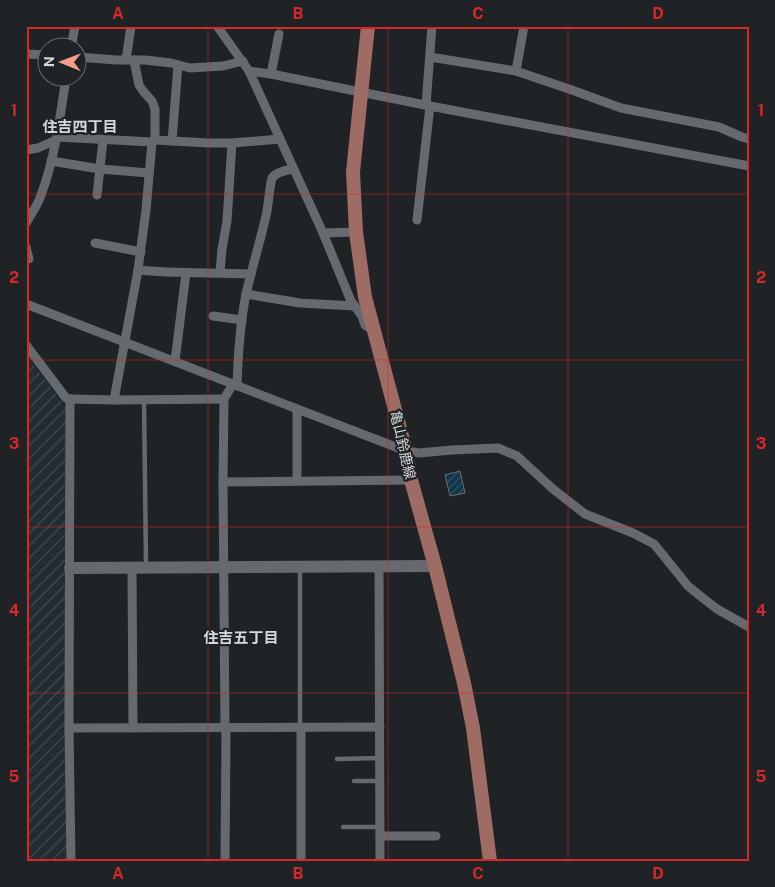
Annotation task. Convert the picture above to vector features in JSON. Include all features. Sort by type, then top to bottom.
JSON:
[{"type":"main road","name":"亀山鈴鹿線","points":[[368,26],[353,172],[356,232],[365,297],[406,451],[411,480],[435,566],[464,684],[473,728],[490,861]]},
{"type":"street","points":[[114,400],[138,270],[146,210],[155,110],[152,101],[143,92],[130,60],[131,26]]},
{"type":"street","points":[[217,26],[249,71],[323,233],[351,301],[362,316],[365,325],[374,332]]},
{"type":"street","points":[[417,220],[428,105],[432,26]]},
{"type":"street","points":[[516,71],[524,26]]},
{"type":"street","points":[[271,74],[278,30]]},
{"type":"street","points":[[430,57],[516,71],[621,108],[719,127],[749,138]]},
{"type":"street","points":[[88,58],[171,63],[190,68],[223,66],[243,62]]},
{"type":"street","points":[[172,141],[178,66]]},
{"type":"street","points":[[249,71],[749,166]]},
{"type":"street","points":[[26,223],[41,196],[51,161],[64,88]]},
{"type":"street","points":[[26,150],[38,148],[56,138],[208,143],[280,139]]},
{"type":"street","points":[[97,195],[103,140]]},
{"type":"street","points":[[220,272],[227,221],[232,143]]},
{"type":"street","points":[[51,161],[100,169],[149,173]]},
{"type":"street","points":[[225,861],[224,399],[235,385],[246,294],[266,216],[272,178],[277,174],[293,169]]},
{"type":"street","points":[[323,233],[356,232]]},
{"type":"street","points":[[95,242],[140,252]]},
{"type":"street","points":[[26,247],[29,258]]},
{"type":"street","points":[[138,270],[251,274]]},
{"type":"street","points":[[175,361],[186,273]]},
{"type":"street","points":[[246,294],[300,303],[355,306]]},
{"type":"street","points":[[26,304],[406,451],[419,453],[498,448],[517,456],[553,489],[585,514],[634,532],[654,544],[688,586],[718,609],[749,627]]},
{"type":"street","points":[[213,316],[242,320]]},
{"type":"street","points":[[26,345],[66,398],[114,400],[224,399]]},
{"type":"street","points":[[70,399],[69,728],[71,861]]},
{"type":"street","points":[[297,409],[297,481]]},
{"type":"street","points":[[223,482],[411,480]]},
{"type":"street","points":[[70,568],[435,566]]},
{"type":"street","points":[[379,567],[380,861]]},
{"type":"street","points":[[132,568],[133,728]]},
{"type":"street","points":[[300,726],[301,861]]},
{"type":"street","points":[[69,728],[380,727]]},
{"type":"street","points":[[380,832],[436,836]]},
{"type":"lane","points":[[144,399],[146,568]]},
{"type":"lane","points":[[300,567],[300,726]]},
{"type":"lane","points":[[337,759],[380,758]]},
{"type":"lane","points":[[354,781],[380,780]]},
{"type":"lane","points":[[343,827],[380,832]]},
{"type":"shaded area","points":[[26,355],[66,407],[68,861],[26,861]]},
{"type":"building","points":[[460,471],[465,493],[450,496],[445,475]]},
{"type":"district","name":"住吉四丁目","points":[[80,126]]},
{"type":"district","name":"住吉五丁目","points":[[241,637]]}]
